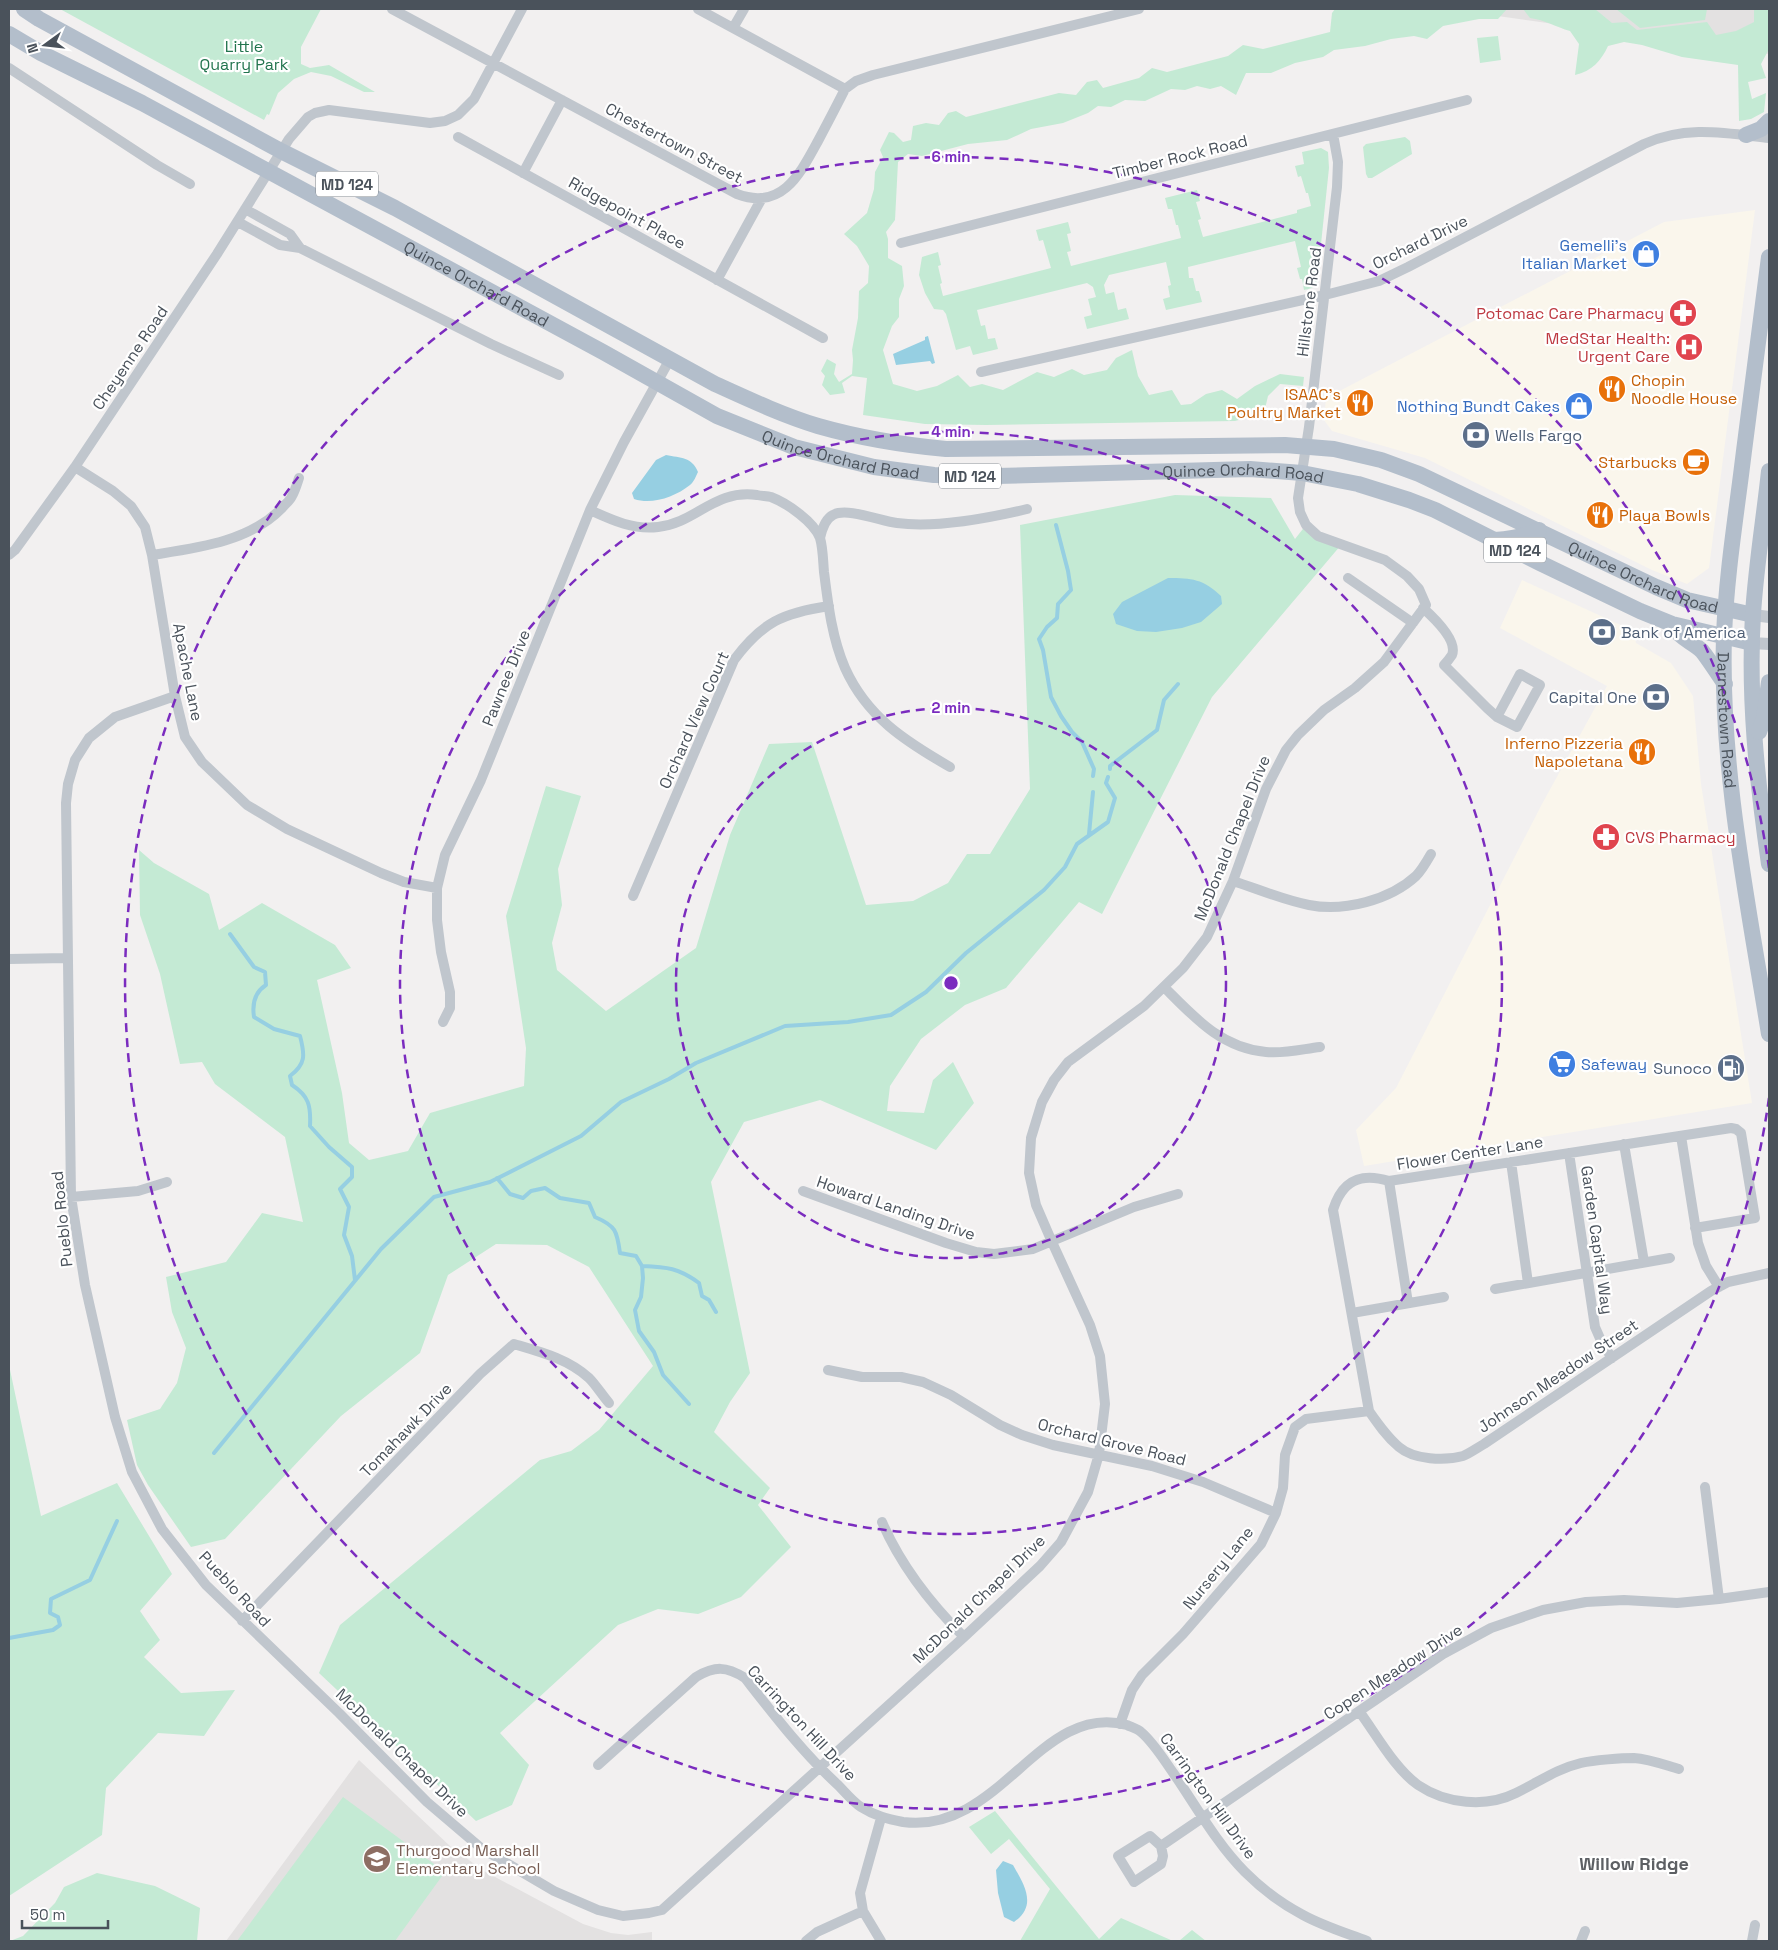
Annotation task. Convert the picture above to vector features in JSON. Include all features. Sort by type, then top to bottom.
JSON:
[{"type":"main road","name":"Quince Orchard Road","points":[[24,9],[47,24],[281,151],[395,208],[714,384],[757,403],[818,426],[872,439],[946,449],[982,450],[1213,445],[1306,446],[1334,449],[1381,460],[1419,474],[1687,600],[1726,610],[1761,616]]},
{"type":"main road","name":"Quince Orchard Road","points":[[9,34],[268,172],[717,416],[794,447],[848,462],[901,471],[957,476],[1250,469],[1302,473],[1358,484],[1409,500],[1640,611],[1672,624],[1752,643]]},
{"type":"main road","points":[[1746,136],[1761,129],[1769,121]]},
{"type":"main road","name":"Darnestown Road","points":[[1769,256],[1728,579],[1724,637],[1730,783],[1736,832],[1769,1034]]},
{"type":"main road","name":"Darnestown Road","points":[[1769,471],[1761,616],[1752,643],[1755,744],[1769,864]]},
{"type":"main road","points":[[1495,540],[1527,536],[1539,530]]},
{"type":"main road","points":[[1672,624],[1678,635],[1693,643],[1703,652],[1725,684]]},
{"type":"main road","points":[[1755,744],[1764,718],[1769,682]]},
{"type":"street","name":"Chestertown Street","points":[[392,9],[737,194],[750,198],[762,198]]},
{"type":"street","name":"Cheyenne Road","points":[[9,555],[16,550],[75,467],[238,222],[281,151],[302,123],[315,113],[322,111],[345,111],[430,123],[452,118],[469,106],[479,91],[522,9]]},
{"type":"street","points":[[698,9],[845,90]]},
{"type":"street","points":[[733,28],[744,9]]},
{"type":"street","points":[[718,280],[762,198],[782,191],[799,175],[845,90],[856,81],[873,75],[1139,9]]},
{"type":"street","points":[[9,68],[157,165],[190,184]]},
{"type":"street","points":[[523,173],[562,100]]},
{"type":"street","name":"Timber Rock Road","points":[[901,243],[1467,100]]},
{"type":"street","name":"Orchard Drive","points":[[981,372],[1364,285],[1393,275],[1652,141],[1674,134],[1690,132],[1769,138]]},
{"type":"street","name":"Hillstone Road","points":[[1302,473],[1338,175],[1337,152],[1333,134]]},
{"type":"street","name":"Ridgepoint Place","points":[[458,137],[823,338]]},
{"type":"street","points":[[245,209],[290,234],[300,248]]},
{"type":"street","points":[[238,222],[280,245],[300,248],[559,376]]},
{"type":"street","name":"Pawnee Drive","points":[[443,1022],[450,1008],[450,992],[437,920],[437,888],[445,855],[482,780],[590,510],[624,442],[670,359]]},
{"type":"street","name":"Apache Lane","points":[[75,467],[113,491],[131,506],[145,527],[152,555],[175,696],[185,737],[202,762],[247,806],[287,829],[381,873],[404,882],[437,888]]},
{"type":"street","points":[[1302,473],[1298,498],[1300,512],[1306,525],[1318,536],[1385,560],[1407,576],[1419,589],[1426,605],[1424,608],[1442,627],[1452,644],[1453,654],[1444,665],[1497,717],[1517,727],[1540,685],[1520,674],[1497,717]]},
{"type":"street","points":[[152,555],[198,548],[246,532],[273,517],[292,497],[299,478]]},
{"type":"street","points":[[590,510],[630,527],[657,528],[684,520],[722,498],[746,493],[770,497],[788,506],[809,523],[820,538]]},
{"type":"street","points":[[950,767],[890,729],[857,690],[845,667],[835,639],[829,606],[820,538],[824,524],[833,514],[844,512],[912,525],[995,516],[1026,509]]},
{"type":"street","points":[[1348,578],[1413,623]]},
{"type":"street","name":"Orchard View Court","points":[[633,896],[734,660],[760,630],[780,618],[800,610],[829,606]]},
{"type":"street","name":"McDonald Chapel Drive","points":[[318,1692],[427,1802],[481,1848],[554,1891],[598,1910],[623,1916],[649,1913],[662,1910],[1040,1566],[1061,1542],[1088,1492],[1099,1454],[1105,1404],[1100,1356],[1090,1325],[1036,1205],[1029,1173],[1031,1138],[1042,1102],[1054,1080],[1068,1062],[1144,1006],[1184,968],[1207,937],[1233,881],[1266,789],[1286,750],[1298,735],[1324,710],[1355,688],[1384,662],[1424,608]]},
{"type":"street","name":"Quince Orchard Road","points":[[1752,643],[1769,644]]},
{"type":"street","name":"Pueblo Road","points":[[175,696],[116,717],[89,738],[75,760],[68,784],[66,803],[67,958],[71,1197],[85,1285],[115,1416],[132,1472],[162,1529],[206,1585],[318,1692]]},
{"type":"street","points":[[1233,881],[1292,901],[1327,908],[1343,906],[1375,899],[1399,888],[1417,875],[1431,854]]},
{"type":"street","points":[[9,959],[67,958]]},
{"type":"street","points":[[1164,987],[1200,1023],[1241,1046],[1266,1052],[1320,1047]]},
{"type":"street","points":[[1696,1228],[1755,1218],[1741,1134],[1736,1129],[1730,1128],[1681,1136],[1696,1228],[1701,1254],[1719,1287]]},
{"type":"street","name":"Flower Center Lane","points":[[1369,1411],[1334,1210],[1337,1199],[1343,1189],[1353,1182],[1364,1178],[1375,1177],[1389,1181],[1681,1136]]},
{"type":"street","points":[[1624,1144],[1644,1262]]},
{"type":"street","name":"Garden Capital Way","points":[[1569,1153],[1595,1327],[1602,1343],[1612,1358]]},
{"type":"street","points":[[1512,1162],[1528,1283]]},
{"type":"street","points":[[1389,1181],[1408,1303]]},
{"type":"street","points":[[71,1197],[138,1191],[167,1182]]},
{"type":"street","name":"Howard Landing Drive","points":[[803,1191],[946,1243],[976,1252],[994,1254],[1033,1249],[1134,1207],[1178,1194]]},
{"type":"street","points":[[1495,1289],[1670,1258]]},
{"type":"street","name":"Johnson Meadow Street","points":[[1369,1411],[1387,1436],[1401,1449],[1415,1455],[1433,1458],[1465,1455],[1719,1287],[1747,1277],[1769,1273]]},
{"type":"street","points":[[1352,1313],[1444,1297]]},
{"type":"street","name":"Tomahawk Drive","points":[[242,1621],[480,1374],[514,1344],[555,1357],[573,1366],[590,1380],[608,1403]]},
{"type":"street","name":"Orchard Grove Road","points":[[828,1370],[862,1378],[901,1378],[923,1382],[951,1395],[1000,1425],[1022,1435],[1053,1445],[1152,1466],[1202,1482],[1276,1513]]},
{"type":"street","name":"Nursery Lane","points":[[1120,1724],[1132,1690],[1142,1675],[1183,1634],[1260,1544],[1276,1513],[1283,1488],[1284,1455],[1289,1438],[1295,1427],[1306,1419],[1369,1411]]},
{"type":"street","points":[[1705,1487],[1719,1599]]},
{"type":"street","points":[[882,1522],[892,1546],[912,1576],[964,1637]]},
{"type":"street","name":"Copen Meadow Drive","points":[[1161,1846],[1442,1654],[1491,1628],[1543,1610],[1586,1602],[1624,1600],[1676,1602],[1719,1599],[1769,1592]]},
{"type":"street","name":"Carrington Hill Drive","points":[[598,1765],[696,1677],[707,1671],[722,1668],[733,1671],[745,1678],[819,1768],[860,1806],[881,1818],[916,1823],[940,1821],[978,1803],[1051,1743],[1079,1726],[1096,1722],[1120,1724],[1141,1731],[1161,1755],[1230,1855],[1245,1872],[1280,1902],[1304,1916],[1367,1941]]},
{"type":"street","points":[[1359,1711],[1399,1766],[1417,1785],[1448,1799],[1472,1803],[1498,1800],[1514,1794],[1558,1769],[1584,1763],[1634,1758],[1679,1769]]},
{"type":"street","points":[[881,1818],[860,1893],[863,1911],[881,1941]]},
{"type":"street","points":[[1150,1836],[1161,1846],[1163,1856],[1161,1864],[1134,1882],[1118,1856],[1150,1836]]},
{"type":"street","points":[[806,1941],[816,1932],[863,1911]]},
{"type":"street","points":[[1752,1941],[1755,1925]]},
{"type":"shaded area","points":[[1448,9],[1769,9],[1769,54],[1697,44]]},
{"type":"shaded area","points":[[1755,210],[1709,568],[1687,584],[1652,570],[1425,458],[1332,431],[1324,420],[1326,398],[1664,222]]},
{"type":"shaded area","points":[[1522,580],[1634,631],[1636,643],[1671,663],[1693,696],[1701,784],[1752,1103],[1364,1166],[1356,1130],[1396,1088],[1542,804],[1607,686],[1500,628]]},
{"type":"shaded area","name":"Thurgood Marshall Elementary School","points":[[359,1760],[451,1847],[484,1871],[583,1924],[611,1933],[628,1935],[652,1932],[652,1941],[226,1941]]},
{"type":"green space","name":"Little Quarry Park","points":[[60,9],[321,9],[301,47],[301,64],[310,68],[329,65],[375,92],[364,92],[331,76],[311,72],[294,79],[278,93],[269,115],[267,114],[264,120]]},
{"type":"green space","points":[[1335,9],[1507,9],[1498,19],[1479,19],[1443,26],[1427,39],[1414,36],[1391,39],[1365,46],[1334,50],[1323,57],[1295,63],[1271,73],[1246,73],[1236,95],[1221,86],[1210,89],[1197,86],[1185,90],[1171,89],[1145,101],[1125,100],[1111,107],[1098,106],[1088,113],[1063,123],[1031,129],[1007,140],[968,144],[922,156],[908,154],[898,162],[895,220],[886,232],[888,258],[902,266],[904,286],[899,299],[899,317],[892,326],[883,350],[893,384],[917,391],[937,386],[958,375],[970,387],[982,384],[1003,390],[1037,372],[1054,377],[1072,369],[1084,375],[1107,370],[1116,358],[1132,350],[1138,376],[1149,395],[1172,390],[1181,405],[1191,404],[1206,394],[1222,390],[1237,399],[1255,386],[1280,374],[1304,377],[1303,386],[1280,384],[1268,396],[1264,413],[1235,421],[986,425],[925,424],[863,415],[867,378],[852,376],[842,383],[845,393],[830,395],[822,385],[825,376],[821,371],[827,359],[836,364],[834,374],[839,382],[852,374],[852,350],[858,318],[859,291],[868,283],[869,266],[857,246],[844,234],[867,213],[874,189],[875,172],[883,157],[880,150],[889,132],[894,133],[903,142],[911,140],[913,126],[926,123],[939,125],[948,113],[956,111],[966,117],[1059,93],[1076,95],[1087,82],[1097,80],[1103,88],[1139,78],[1152,68],[1167,72],[1228,56],[1243,45],[1263,49],[1330,32],[1332,13]]},
{"type":"green space","points":[[1523,9],[1595,9],[1612,23],[1627,22],[1637,30],[1707,22],[1716,35],[1736,31],[1754,22],[1754,9],[1769,9],[1769,49],[1761,64],[1766,78],[1748,82],[1752,99],[1766,93],[1764,112],[1751,119],[1739,121],[1738,65],[1682,57],[1642,45],[1624,42],[1608,46],[1595,65],[1575,75],[1579,44],[1570,31],[1530,18]]},
{"type":"green space","points":[[1616,9],[1707,9],[1705,20],[1640,28]]},
{"type":"green space","points":[[1498,36],[1501,60],[1480,63],[1477,38]]},
{"type":"green space","points":[[1405,137],[1410,141],[1412,154],[1372,178],[1368,178],[1363,147],[1366,144]]},
{"type":"green space","points":[[1321,148],[1328,152],[1329,168],[1317,282],[1310,289],[1304,290],[1302,279],[1300,279],[1297,268],[1301,267],[1295,241],[1188,267],[1189,278],[1193,278],[1196,291],[1199,291],[1202,302],[1166,310],[1163,299],[1170,297],[1168,286],[1171,285],[1166,262],[1109,275],[1104,285],[1106,294],[1114,292],[1118,310],[1126,308],[1129,319],[1087,329],[1084,317],[1092,315],[1088,299],[1096,297],[1093,287],[1087,283],[977,310],[981,326],[985,325],[988,339],[995,338],[998,349],[973,355],[970,346],[956,350],[946,314],[943,310],[934,309],[925,293],[919,275],[922,257],[938,252],[941,265],[938,266],[942,283],[940,284],[943,296],[1051,268],[1043,240],[1039,241],[1036,230],[1068,222],[1071,233],[1067,234],[1071,251],[1067,252],[1071,266],[1181,238],[1172,209],[1168,209],[1165,198],[1197,190],[1200,201],[1196,202],[1201,219],[1198,220],[1203,237],[1297,213],[1297,210],[1311,206],[1308,193],[1306,193],[1301,176],[1298,177],[1295,166],[1304,164],[1302,152]]},
{"type":"green space","points":[[1175,495],[1271,498],[1295,539],[1306,525],[1341,545],[1212,697],[1102,914],[1079,902],[1006,988],[965,1005],[921,1039],[890,1086],[887,1111],[924,1113],[933,1080],[953,1062],[974,1103],[936,1150],[820,1100],[744,1122],[711,1182],[750,1373],[730,1402],[714,1432],[770,1488],[758,1505],[791,1547],[741,1597],[698,1614],[658,1609],[618,1625],[500,1733],[529,1765],[512,1805],[476,1821],[319,1673],[340,1625],[540,1460],[571,1451],[599,1430],[653,1366],[589,1267],[547,1245],[496,1244],[448,1275],[420,1353],[341,1416],[225,1539],[191,1547],[148,1485],[137,1465],[127,1420],[160,1409],[177,1383],[186,1348],[172,1312],[166,1277],[226,1262],[262,1213],[303,1222],[285,1137],[215,1084],[202,1062],[180,1064],[160,974],[140,915],[139,850],[154,863],[209,894],[219,930],[262,903],[335,945],[351,968],[317,980],[342,1093],[349,1143],[369,1160],[408,1151],[430,1113],[524,1086],[526,1048],[506,916],[546,786],[581,796],[558,869],[562,905],[552,943],[557,970],[606,1011],[696,948],[730,835],[769,744],[812,742],[866,905],[913,901],[948,883],[967,854],[990,854],[1030,789],[1020,525]]},
{"type":"green space","points":[[9,1365],[41,1516],[117,1483],[172,1574],[140,1611],[160,1640],[144,1657],[181,1693],[235,1690],[204,1736],[158,1733],[106,1788],[102,1835],[9,1896]]},
{"type":"green space","points":[[343,1797],[445,1872],[395,1941],[237,1941]]},
{"type":"green space","points":[[995,1811],[1099,1939],[1121,1918],[1173,1941],[1020,1941],[1050,1889],[1009,1839],[991,1854],[969,1827]]},
{"type":"green space","points":[[97,1873],[155,1886],[200,1908],[197,1941],[10,1941],[23,1936],[55,1903],[64,1887]]},
{"type":"green space","points":[[1192,1930],[1206,1941],[1179,1941]]},
{"type":"water","points":[[928,336],[935,363],[932,364],[930,361],[896,365],[893,354],[925,340],[925,337]]},
{"type":"water","points":[[666,455],[685,459],[693,463],[698,472],[693,482],[677,493],[663,499],[641,501],[634,499],[632,493],[656,460]]},
{"type":"water","points":[[1168,578],[1191,579],[1203,583],[1221,596],[1222,604],[1201,622],[1182,628],[1156,632],[1137,631],[1116,624],[1113,614],[1122,602]]},
{"type":"water","points":[[1003,1861],[1013,1865],[1027,1895],[1026,1909],[1014,1922],[1004,1917],[998,1893],[996,1870]]},
{"type":"waterway","points":[[1056,525],[1071,590],[1058,604],[1057,618],[1047,627],[1039,639],[1043,650],[1051,697],[1072,732],[1082,742],[1094,769],[1093,776]]},
{"type":"waterway","points":[[1110,769],[1110,766],[1157,730],[1164,700],[1178,684]]},
{"type":"waterway","points":[[214,1453],[381,1249],[434,1197],[490,1182],[581,1136],[621,1102],[669,1079],[696,1063],[785,1026],[848,1022],[891,1015],[926,992],[966,953],[1044,890],[1065,867],[1077,844],[1108,822],[1115,798],[1106,783],[1108,777]]},
{"type":"waterway","points":[[1089,834],[1093,792]]},
{"type":"waterway","points":[[230,934],[254,967],[265,972],[266,985],[259,991],[255,999],[254,1017],[274,1029],[300,1036],[303,1059],[299,1067],[290,1076],[292,1085],[302,1093],[308,1102],[310,1126],[329,1147],[352,1167],[352,1177],[340,1189],[349,1207],[344,1235],[352,1256],[355,1280]]},
{"type":"waterway","points":[[497,1178],[510,1194],[523,1198],[531,1191],[545,1188],[560,1198],[589,1203],[595,1217],[607,1223],[614,1230],[618,1239],[620,1253],[636,1256],[642,1266],[672,1269],[692,1278],[699,1283],[702,1296],[709,1300],[716,1312]]},
{"type":"waterway","points":[[642,1266],[641,1297],[635,1310],[639,1331],[654,1352],[663,1375],[689,1404]]},
{"type":"waterway","points":[[9,1638],[53,1630],[60,1625],[58,1617],[50,1613],[51,1599],[90,1580],[117,1521]]},
{"type":"place","name":"Gemelli's Italian Market","points":[[1646,254]]},
{"type":"place","name":"Potomac Care Pharmacy","points":[[1683,313]]},
{"type":"place","name":"MedStar Health: Urgent Care","points":[[1689,347]]},
{"type":"place","name":"Chopin Noodle House","points":[[1612,389]]},
{"type":"place","name":"ISAAC's Poultry Market","points":[[1360,403]]},
{"type":"place","name":"Nothing Bundt Cakes","points":[[1579,406]]},
{"type":"place","name":"Wells Fargo","points":[[1476,435]]},
{"type":"place","name":"Starbucks","points":[[1696,462]]},
{"type":"place","name":"Playa Bowls","points":[[1600,515]]},
{"type":"place","name":"Bank of America","points":[[1602,632]]},
{"type":"place","name":"Capital One","points":[[1656,697]]},
{"type":"place","name":"Inferno Pizzeria Napoletana","points":[[1642,752]]},
{"type":"place","name":"CVS Pharmacy","points":[[1606,837]]},
{"type":"place","name":"Safeway","points":[[1562,1064]]},
{"type":"place","name":"Sunoco","points":[[1731,1068]]},
{"type":"place","name":"Thurgood Marshall Elementary School","points":[[377,1859]]},
{"type":"district","name":"Willow Ridge","points":[[1634,1863]]}]
